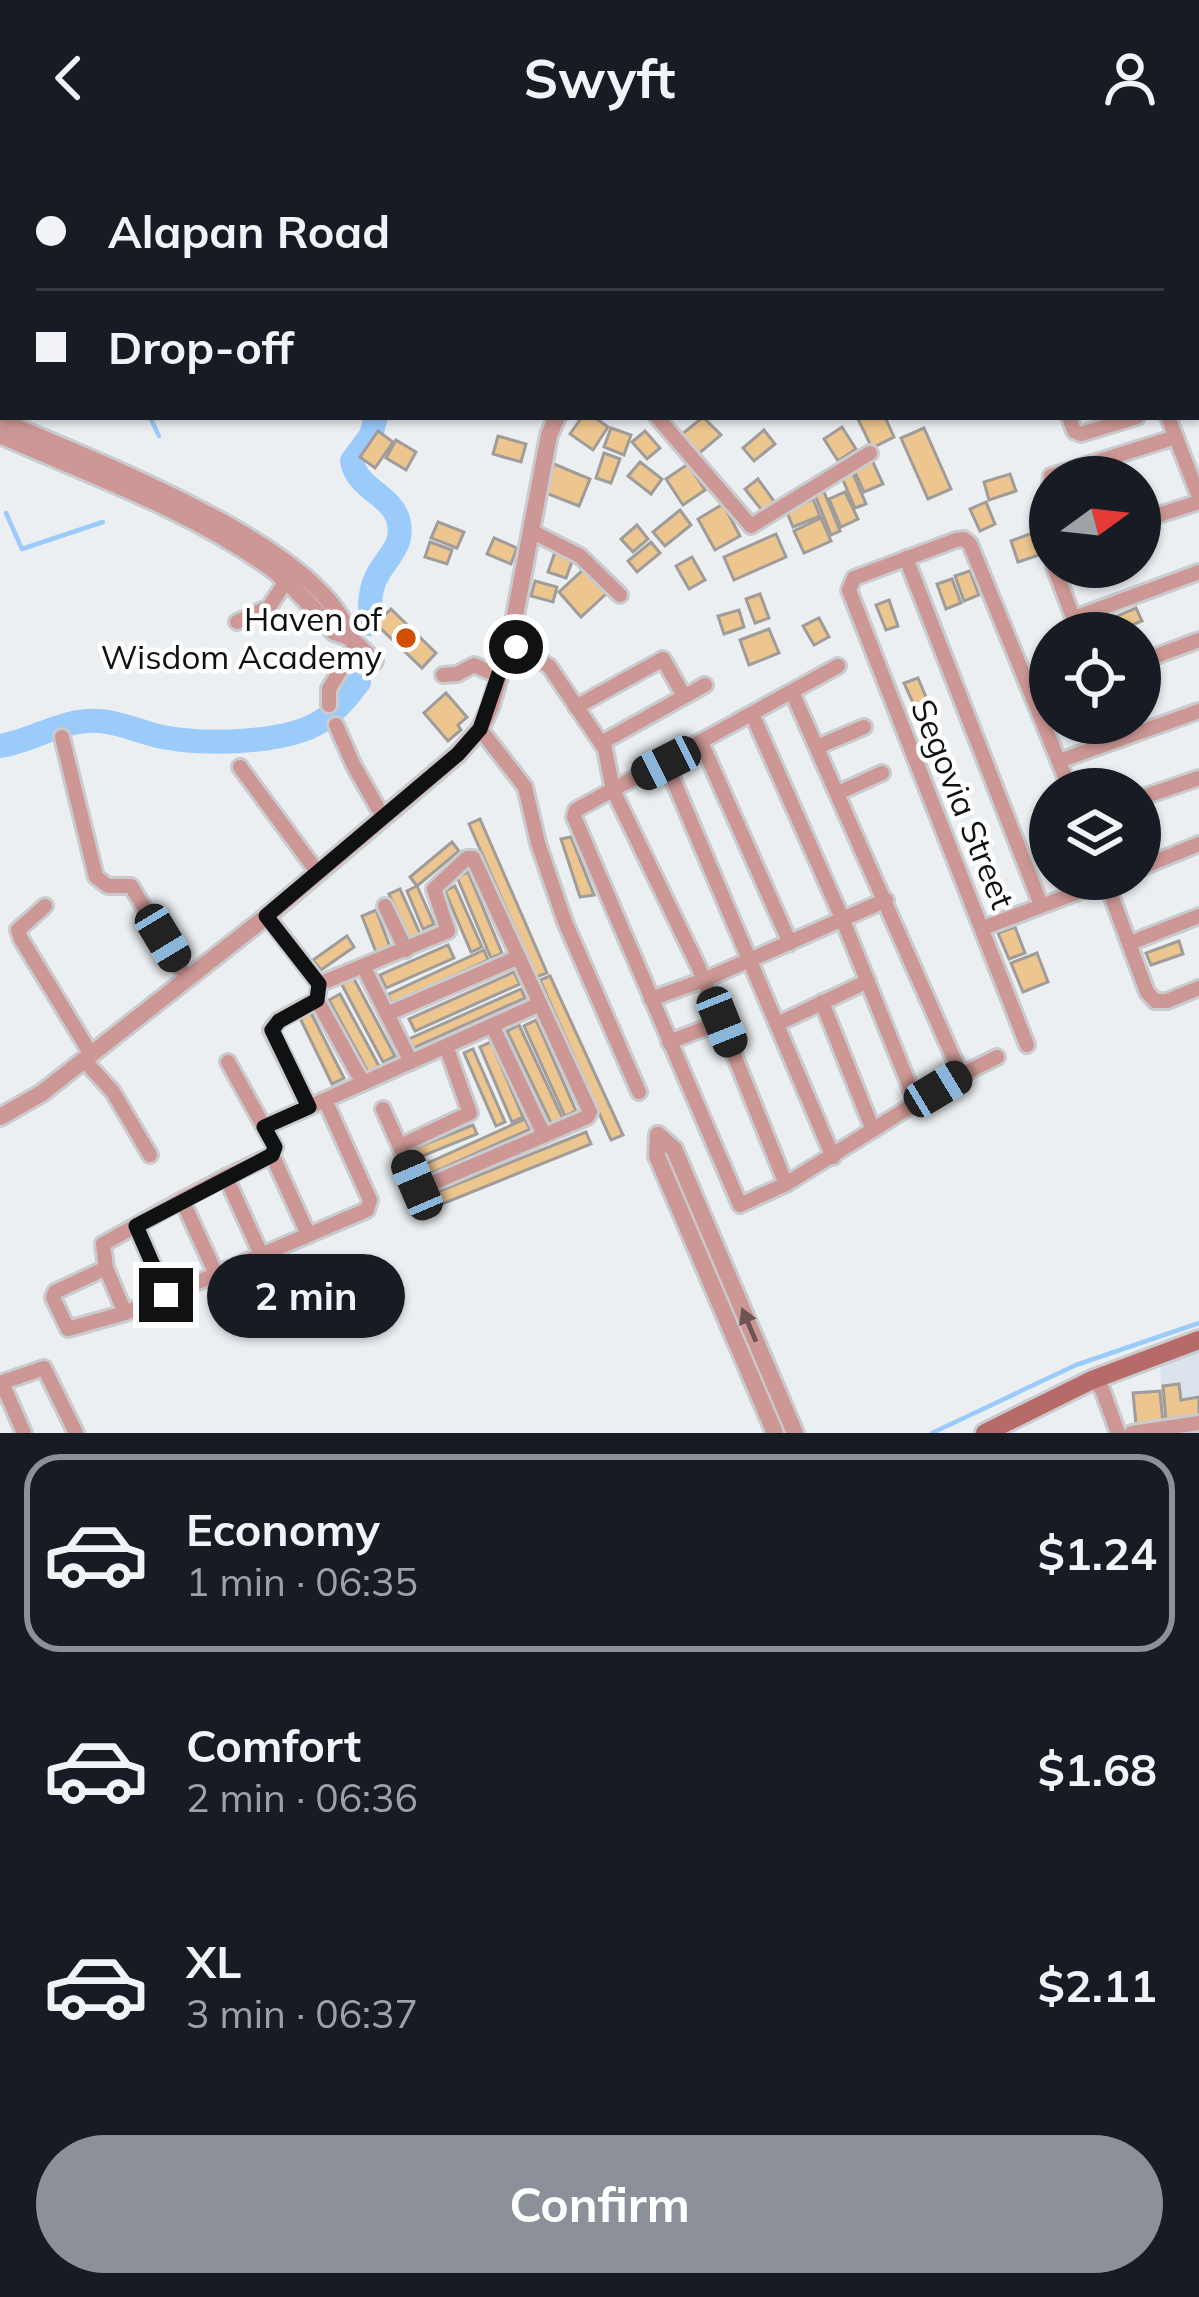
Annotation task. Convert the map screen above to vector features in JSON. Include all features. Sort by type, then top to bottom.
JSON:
[{"type":"main road","points":[[985,1433],[1092,1380],[1199,1340]]},
{"type":"street","points":[[0,420],[175,497],[240,531],[296,570],[345,622],[352,640],[329,689],[329,705]]},
{"type":"street","points":[[0,1115],[42,1093],[88,1057],[485,735],[556,420]]},
{"type":"street","points":[[660,420],[751,526],[870,453]]},
{"type":"street","points":[[1070,420],[1074,431],[1081,434],[1127,420]]},
{"type":"street","points":[[1161,513],[1199,499],[1169,420]]},
{"type":"street","points":[[0,435],[202,526],[286,581],[334,632],[352,640],[374,662]]},
{"type":"street","points":[[1115,456],[1176,437]]},
{"type":"street","points":[[531,531],[580,556],[620,595]]},
{"type":"street","points":[[1029,669],[970,544],[964,539],[906,558],[1041,905]]},
{"type":"street","name":"Segovia Street","points":[[906,558],[850,583],[1027,1045]]},
{"type":"street","points":[[1109,612],[1199,572]]},
{"type":"street","points":[[237,622],[269,608],[286,581]]},
{"type":"street","points":[[1161,654],[1199,640]]},
{"type":"street","points":[[509,644],[549,666],[601,742],[613,790],[704,980],[786,1184]]},
{"type":"street","points":[[576,707],[663,659],[684,696]]},
{"type":"street","points":[[443,675],[474,665],[499,676]]},
{"type":"street","points":[[838,666],[573,813],[736,1202],[746,1205],[786,1184],[916,1102],[997,1058]]},
{"type":"street","points":[[601,742],[705,685]]},
{"type":"street","points":[[792,692],[961,1076]]},
{"type":"street","points":[[1059,761],[1199,711]]},
{"type":"street","points":[[752,714],[916,1102]]},
{"type":"street","points":[[336,725],[383,817]]},
{"type":"street","points":[[817,747],[864,727]]},
{"type":"street","points":[[485,735],[525,788],[538,843],[566,922],[638,1092]]},
{"type":"street","points":[[62,737],[95,877],[108,886],[130,886],[188,978]]},
{"type":"street","points":[[700,742],[790,943]]},
{"type":"street","points":[[1055,744],[1062,768]]},
{"type":"street","points":[[666,763],[832,1157]]},
{"type":"street","points":[[240,767],[318,873]]},
{"type":"street","points":[[838,793],[882,773]]},
{"type":"street","points":[[1161,791],[1199,778]]},
{"type":"street","points":[[1161,859],[1199,844]]},
{"type":"street","points":[[309,1107],[272,1030],[355,966],[364,968],[448,931],[434,889],[467,858],[473,858],[590,1112],[587,1118],[426,1187],[417,1185],[383,1108]]},
{"type":"street","points":[[651,999],[886,900]]},
{"type":"street","points":[[983,928],[1054,900]]},
{"type":"street","points":[[1115,900],[1147,992],[1156,1001],[1167,1001],[1199,988]]},
{"type":"street","points":[[45,906],[18,930],[21,939],[150,1155]]},
{"type":"street","points":[[385,906],[406,950]]},
{"type":"street","points":[[266,916],[318,992],[363,1083]]},
{"type":"street","points":[[1130,943],[1199,916]]},
{"type":"street","points":[[387,1014],[519,957]]},
{"type":"street","points":[[364,968],[411,1062]]},
{"type":"street","points":[[777,1024],[868,981]]},
{"type":"street","points":[[822,1002],[873,1130]]},
{"type":"street","points":[[264,1127],[540,1004]]},
{"type":"street","points":[[670,1042],[722,1022]]},
{"type":"street","points":[[493,1025],[544,1135]]},
{"type":"street","points":[[400,1147],[470,1113],[446,1046]]},
{"type":"street","points":[[125,1312],[106,1268],[103,1244],[272,1155],[275,1147],[228,1062]]},
{"type":"street","points":[[106,1268],[55,1292],[53,1298],[68,1329],[125,1312],[370,1206],[325,1100]]},
{"type":"street","points":[[775,1433],[657,1156],[658,1135],[674,1149],[795,1433]]},
{"type":"street","points":[[272,1155],[308,1234]]},
{"type":"street","points":[[226,1177],[261,1254]]},
{"type":"street","points":[[182,1200],[216,1274]]},
{"type":"street","points":[[136,1226],[166,1295]]},
{"type":"street","points":[[24,1433],[1,1383],[44,1368],[76,1433]]},
{"type":"street","points":[[1092,1380],[1102,1389],[1118,1433]]},
{"type":"street","points":[[1132,1433],[1199,1424]]},
{"type":"shaded area","points":[[1199,1351],[1199,1419],[1163,1424],[1160,1363]]},
{"type":"building","points":[[580,420],[598,420],[608,427],[593,450],[570,434]]},
{"type":"building","points":[[706,420],[721,435],[697,455],[681,435]]},
{"type":"building","points":[[858,420],[886,420],[894,437],[872,448]]},
{"type":"building","points":[[842,427],[856,449],[838,461],[824,439]]},
{"type":"building","points":[[611,428],[631,435],[624,455],[604,447]]},
{"type":"building","points":[[924,428],[951,489],[928,499],[901,438]]},
{"type":"building","points":[[764,430],[775,444],[754,461],[743,448]]},
{"type":"building","points":[[378,431],[393,442],[375,468],[360,457]]},
{"type":"building","points":[[645,431],[660,448],[647,459],[632,442]]},
{"type":"building","points":[[498,436],[526,444],[521,462],[493,454]]},
{"type":"building","points":[[396,440],[416,452],[406,470],[386,458]]},
{"type":"building","points":[[604,453],[620,459],[611,483],[596,478]]},
{"type":"building","points":[[871,458],[883,484],[864,492],[852,466]]},
{"type":"building","points":[[640,462],[662,479],[651,494],[628,476]]},
{"type":"building","points":[[554,464],[590,479],[579,506],[543,492]]},
{"type":"building","points":[[688,464],[705,490],[683,505],[666,479]]},
{"type":"building","points":[[851,469],[866,504],[855,508],[840,473]]},
{"type":"building","points":[[1010,474],[1016,491],[989,500],[984,482]]},
{"type":"building","points":[[758,479],[776,504],[764,513],[745,489]]},
{"type":"building","points":[[822,487],[840,531],[831,535],[813,490]]},
{"type":"building","points":[[845,492],[858,519],[841,527],[829,499]]},
{"type":"building","points":[[813,499],[820,516],[793,527],[786,510]]},
{"type":"building","points":[[986,502],[995,524],[980,531],[970,509]]},
{"type":"building","points":[[723,504],[740,536],[715,550],[698,519]]},
{"type":"building","points":[[680,510],[691,525],[665,546],[653,532]]},
{"type":"building","points":[[821,518],[831,541],[804,553],[794,531]]},
{"type":"building","points":[[438,522],[464,532],[457,548],[431,538]]},
{"type":"building","points":[[637,525],[648,539],[633,552],[621,539]]},
{"type":"building","points":[[776,534],[786,557],[734,580],[724,557]]},
{"type":"building","points":[[1029,534],[1029,558],[1018,562],[1011,541]]},
{"type":"building","points":[[494,538],[517,548],[511,564],[487,554]]},
{"type":"building","points":[[430,542],[452,550],[447,564],[425,557]]},
{"type":"building","points":[[651,542],[660,553],[637,572],[628,561]]},
{"type":"building","points":[[556,549],[574,556],[566,578],[548,572]]},
{"type":"building","points":[[692,557],[705,580],[689,589],[676,566]]},
{"type":"building","points":[[585,568],[607,593],[581,617],[559,592]]},
{"type":"building","points":[[970,571],[979,595],[964,601],[955,576]]},
{"type":"building","points":[[952,579],[961,603],[946,609],[937,584]]},
{"type":"building","points":[[535,581],[557,587],[553,602],[531,596]]},
{"type":"building","points":[[760,594],[769,618],[755,623],[746,599]]},
{"type":"building","points":[[889,600],[898,626],[886,630],[876,605]]},
{"type":"building","name":"Haven of Wisdom Academy","points":[[391,609],[436,653],[422,668],[376,624]]},
{"type":"building","points":[[739,610],[744,627],[724,634],[718,616]]},
{"type":"building","points":[[819,618],[829,637],[814,645],[803,626]]},
{"type":"building","points":[[769,629],[779,653],[749,665],[740,640]]},
{"type":"building","points":[[918,678],[928,702],[915,707],[904,683]]},
{"type":"building","points":[[446,693],[467,717],[448,741],[424,713]]},
{"type":"building","points":[[480,819],[547,973],[536,977],[469,824]]},
{"type":"building","points":[[571,837],[594,895],[580,897],[561,839]]},
{"type":"building","points":[[452,842],[459,851],[417,886],[410,877]]},
{"type":"building","points":[[468,872],[502,953],[491,958],[457,877]]},
{"type":"building","points":[[417,886],[434,924],[423,929],[407,891]]},
{"type":"building","points":[[455,886],[482,947],[471,952],[445,891]]},
{"type":"building","points":[[400,889],[421,936],[410,940],[389,894]]},
{"type":"building","points":[[376,910],[392,952],[378,957],[362,916]]},
{"type":"building","points":[[1015,927],[1025,953],[1009,959],[998,933]]},
{"type":"building","points":[[347,936],[354,947],[321,970],[313,960]]},
{"type":"building","points":[[1179,941],[1183,954],[1151,965],[1146,953]]},
{"type":"building","points":[[448,945],[454,958],[386,988],[380,975]]},
{"type":"building","points":[[484,950],[488,960],[392,1004],[387,995]]},
{"type":"building","points":[[1037,953],[1048,982],[1023,992],[1011,963]]},
{"type":"building","points":[[514,972],[520,984],[415,1031],[409,1019]]},
{"type":"building","points":[[550,976],[623,1135],[611,1140],[540,980]]},
{"type":"building","points":[[353,977],[395,1056],[383,1062],[341,983]]},
{"type":"building","points":[[521,989],[525,998],[413,1048],[409,1039]]},
{"type":"building","points":[[340,994],[379,1066],[368,1072],[329,1000]]},
{"type":"building","points":[[309,1009],[344,1078],[332,1084],[298,1014]]},
{"type":"building","points":[[536,1020],[576,1111],[565,1116],[524,1026]]},
{"type":"building","points":[[519,1025],[563,1119],[552,1125],[507,1031]]},
{"type":"building","points":[[491,1042],[523,1117],[512,1122],[480,1047]]},
{"type":"building","points":[[473,1049],[505,1122],[496,1126],[464,1053]]},
{"type":"building","points":[[525,1119],[530,1129],[423,1177],[419,1167]]},
{"type":"building","points":[[473,1125],[477,1134],[415,1159],[413,1149]]},
{"type":"building","points":[[586,1132],[591,1144],[437,1206],[432,1194]]},
{"type":"building","points":[[1179,1384],[1181,1400],[1199,1397],[1199,1415],[1166,1420],[1163,1386]]},
{"type":"building","points":[[1160,1391],[1163,1423],[1136,1425],[1133,1393]]},
{"type":"waterway","points":[[151,420],[159,436]]},
{"type":"waterway","points":[[370,624],[374,583],[397,544],[400,528],[394,510],[360,478],[352,461],[371,435],[375,420]]},
{"type":"waterway","points":[[6,513],[22,549],[103,522]]},
{"type":"waterway","points":[[0,746],[86,721],[115,723],[180,740],[265,739],[320,722],[359,682]]},
{"type":"waterway","points":[[932,1433],[1076,1365],[1199,1323]]},
{"type":"place","name":"Haven of Wisdom Academy","points":[[406,638]]},
{"type":"route","points":[[166,1295],[136,1226],[272,1155],[275,1147],[264,1127],[309,1107],[272,1030],[279,1021],[317,1000],[319,984],[266,916],[458,754],[480,729],[490,708],[509,644],[516,647]]}]
